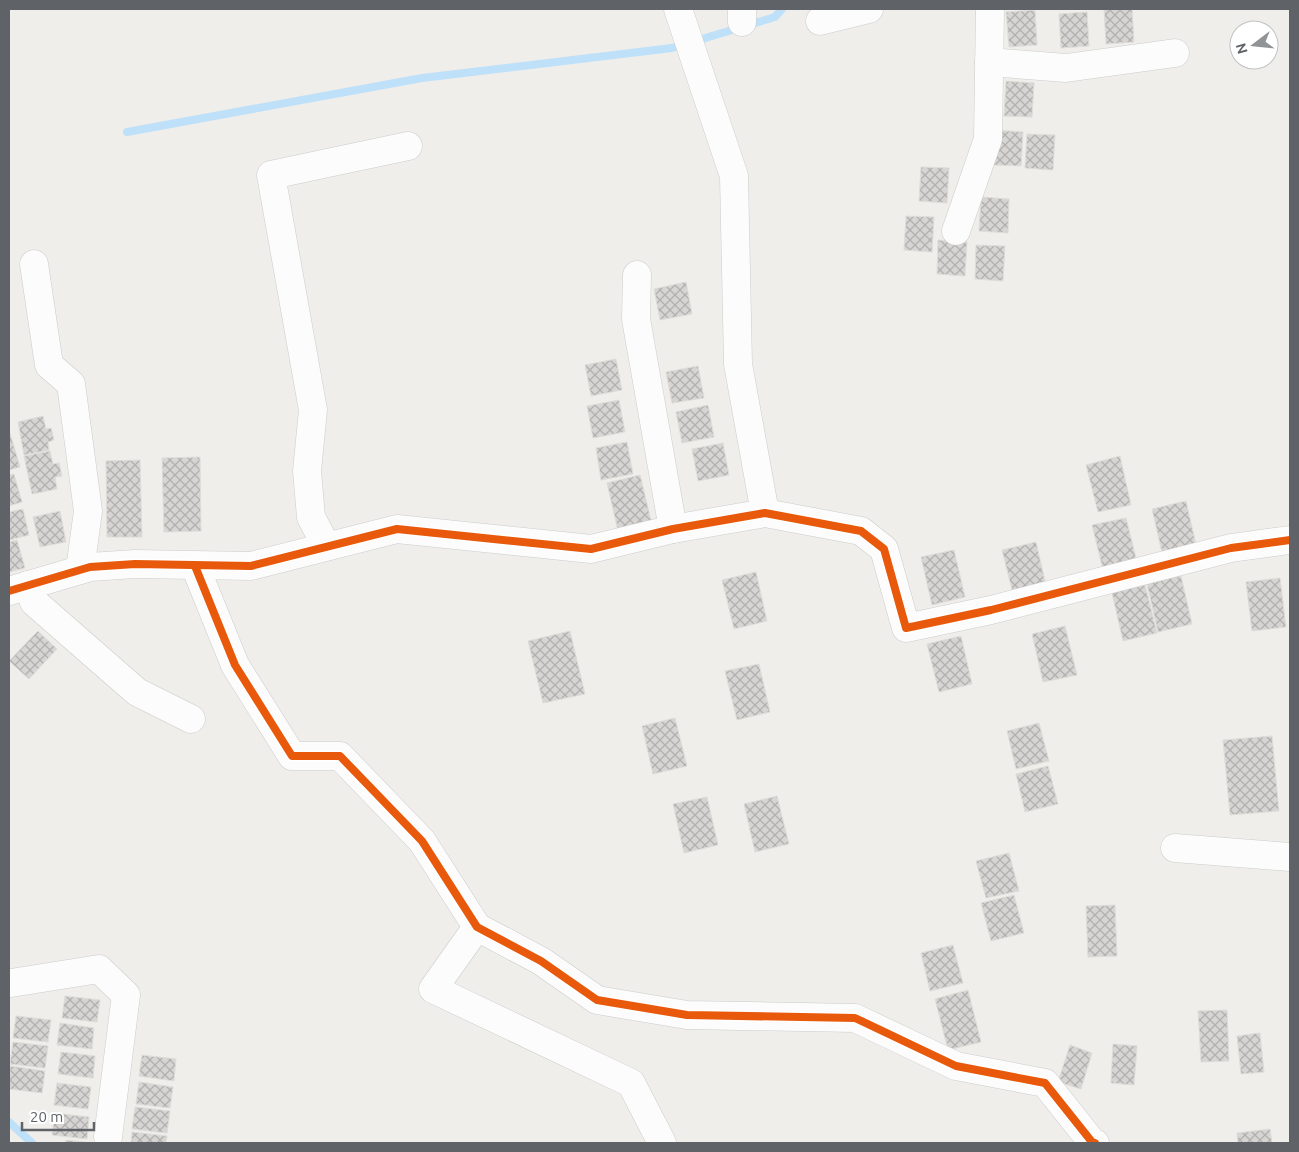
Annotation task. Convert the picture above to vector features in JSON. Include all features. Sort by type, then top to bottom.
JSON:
[{"type":"street","points":[[678,9],[734,176],[738,364],[765,513]]},
{"type":"street","points":[[820,21],[869,9]]},
{"type":"street","points":[[956,231],[988,139],[990,9]]},
{"type":"street","points":[[989,62],[1066,68],[1175,53]]},
{"type":"street","points":[[326,546],[311,517],[307,471],[313,410],[271,175],[408,146]]},
{"type":"street","points":[[34,264],[49,365],[71,384],[88,511],[80,570]]},
{"type":"street","points":[[637,276],[636,319],[673,529]]},
{"type":"street","points":[[18,588],[90,567],[135,564],[251,566],[396,529],[591,549],[673,529],[765,513],[861,531],[884,549],[906,628],[991,610],[1231,548],[1290,540]]},
{"type":"street","points":[[195,566],[235,665],[292,756],[340,756],[422,841],[477,927],[541,962],[597,1000],[688,1016],[855,1018],[956,1066],[1045,1083],[1092,1142],[1095,1143]]},
{"type":"street","points":[[18,588],[137,692],[191,719]]},
{"type":"street","points":[[1175,848],[1290,856]]},
{"type":"street","points":[[477,927],[433,989],[631,1083],[662,1143]]},
{"type":"street","points":[[9,983],[99,969],[126,995],[108,1137]]},
{"type":"building","points":[[1104,9],[1132,9],[1134,42],[1106,44]]},
{"type":"building","points":[[1035,10],[1037,45],[1009,47],[1006,12]]},
{"type":"building","points":[[1087,12],[1089,46],[1061,48],[1059,14]]},
{"type":"building","points":[[1006,81],[1034,83],[1032,117],[1004,116]]},
{"type":"building","points":[[995,130],[1023,132],[1021,166],[993,165]]},
{"type":"building","points":[[1027,134],[1055,135],[1053,170],[1025,168]]},
{"type":"building","points":[[921,167],[949,168],[947,203],[919,201]]},
{"type":"building","points":[[981,197],[1009,199],[1008,233],[979,231]]},
{"type":"building","points":[[906,216],[934,217],[932,252],[904,250]]},
{"type":"building","points":[[938,240],[967,242],[965,276],[937,274]]},
{"type":"building","points":[[976,245],[1005,246],[1003,281],[975,279]]},
{"type":"building","points":[[686,282],[692,314],[660,320],[654,289]]},
{"type":"building","points":[[616,359],[622,390],[591,396],[585,365]]},
{"type":"building","points":[[698,366],[704,398],[672,403],[666,372]]},
{"type":"building","points":[[619,400],[625,432],[593,438],[587,406]]},
{"type":"building","points":[[708,405],[714,437],[682,443],[676,412]]},
{"type":"building","points":[[43,416],[46,429],[51,428],[54,440],[48,442],[49,450],[24,455],[18,422]]},
{"type":"building","points":[[9,434],[20,467],[9,470]]},
{"type":"building","points":[[627,442],[633,474],[601,480],[596,448]]},
{"type":"building","points":[[723,443],[729,475],[698,481],[692,449]]},
{"type":"building","points":[[50,451],[53,464],[59,463],[62,476],[55,477],[57,489],[32,494],[24,456]]},
{"type":"building","points":[[1120,456],[1131,505],[1098,512],[1086,465]]},
{"type":"building","points":[[200,457],[201,531],[164,532],[162,458]]},
{"type":"building","points":[[140,460],[142,537],[107,537],[106,461]]},
{"type":"building","points":[[14,474],[22,502],[9,506],[9,475]]},
{"type":"building","points":[[640,475],[652,524],[618,531],[607,483]]},
{"type":"building","points":[[1186,501],[1197,549],[1163,557],[1152,509]]},
{"type":"building","points":[[23,509],[29,535],[9,540],[9,512]]},
{"type":"building","points":[[60,511],[66,542],[40,547],[33,517]]},
{"type":"building","points":[[1126,518],[1138,566],[1104,574],[1092,525]]},
{"type":"building","points":[[17,540],[25,568],[9,572],[9,542]]},
{"type":"building","points":[[1036,542],[1047,590],[1014,598],[1002,550]]},
{"type":"building","points":[[954,550],[965,597],[932,605],[921,557]]},
{"type":"building","points":[[756,572],[767,621],[734,629],[722,580]]},
{"type":"building","points":[[1181,576],[1192,624],[1158,632],[1147,584]]},
{"type":"building","points":[[1280,578],[1286,627],[1252,631],[1246,582]]},
{"type":"building","points":[[1145,585],[1157,633],[1123,641],[1112,593]]},
{"type":"building","points":[[1065,626],[1077,675],[1043,682],[1032,634]]},
{"type":"building","points":[[38,631],[57,649],[29,679],[9,661]]},
{"type":"building","points":[[570,631],[585,694],[543,703],[528,641]]},
{"type":"building","points":[[961,636],[972,684],[939,692],[927,644]]},
{"type":"building","points":[[759,664],[770,712],[737,720],[725,671]]},
{"type":"building","points":[[675,718],[687,766],[653,774],[642,726]]},
{"type":"building","points":[[1039,723],[1049,761],[1016,769],[1007,731]]},
{"type":"building","points":[[1272,736],[1279,811],[1230,815],[1223,740]]},
{"type":"building","points":[[1048,766],[1058,804],[1025,812],[1016,774]]},
{"type":"building","points":[[777,796],[789,844],[755,852],[744,804]]},
{"type":"building","points":[[707,797],[718,845],[684,853],[673,804]]},
{"type":"building","points":[[1009,853],[1019,891],[986,898],[976,861]]},
{"type":"building","points":[[1014,895],[1024,933],[991,941],[981,903]]},
{"type":"building","points":[[1115,905],[1117,956],[1088,957],[1086,906]]},
{"type":"building","points":[[953,945],[963,983],[930,991],[921,953]]},
{"type":"building","points":[[968,990],[981,1042],[948,1050],[935,999]]},
{"type":"building","points":[[65,996],[100,1000],[97,1022],[62,1018]]},
{"type":"building","points":[[1227,1010],[1229,1061],[1201,1062],[1198,1011]]},
{"type":"building","points":[[16,1016],[51,1020],[48,1042],[13,1038]]},
{"type":"building","points":[[60,1023],[94,1028],[92,1049],[57,1045]]},
{"type":"building","points":[[1260,1033],[1264,1072],[1241,1074],[1237,1036]]},
{"type":"building","points":[[13,1042],[48,1046],[45,1068],[10,1064]]},
{"type":"building","points":[[1113,1044],[1137,1046],[1134,1085],[1111,1083]]},
{"type":"building","points":[[1070,1045],[1092,1053],[1081,1089],[1058,1082]]},
{"type":"building","points":[[61,1052],[95,1056],[93,1078],[58,1074]]},
{"type":"building","points":[[142,1055],[176,1059],[174,1081],[139,1076]]},
{"type":"building","points":[[10,1066],[45,1071],[42,1093],[9,1089]]},
{"type":"building","points":[[139,1082],[173,1087],[170,1108],[136,1104]]},
{"type":"building","points":[[57,1083],[91,1087],[88,1109],[54,1105]]},
{"type":"building","points":[[135,1107],[170,1111],[167,1133],[132,1129]]},
{"type":"building","points":[[55,1113],[89,1117],[87,1139],[52,1135]]},
{"type":"building","points":[[1270,1129],[1272,1143],[1238,1143],[1237,1133]]},
{"type":"building","points":[[132,1132],[167,1136],[166,1143],[131,1143]]},
{"type":"building","points":[[66,1140],[92,1143],[65,1143]]},
{"type":"waterway","points":[[127,132],[422,78],[672,48],[775,17],[782,9]]},
{"type":"waterway","points":[[9,1122],[32,1143]]},
{"type":"cycle path","points":[[9,591],[90,567],[135,564],[251,566],[397,529],[591,549],[673,529],[765,513],[861,531],[884,549],[906,628],[991,610],[1231,548],[1290,540]]},
{"type":"cycle path","points":[[195,566],[235,665],[292,756],[340,756],[422,841],[477,927],[541,961],[597,1000],[687,1015],[855,1018],[956,1066],[1045,1083],[1092,1142],[1095,1143]]}]
